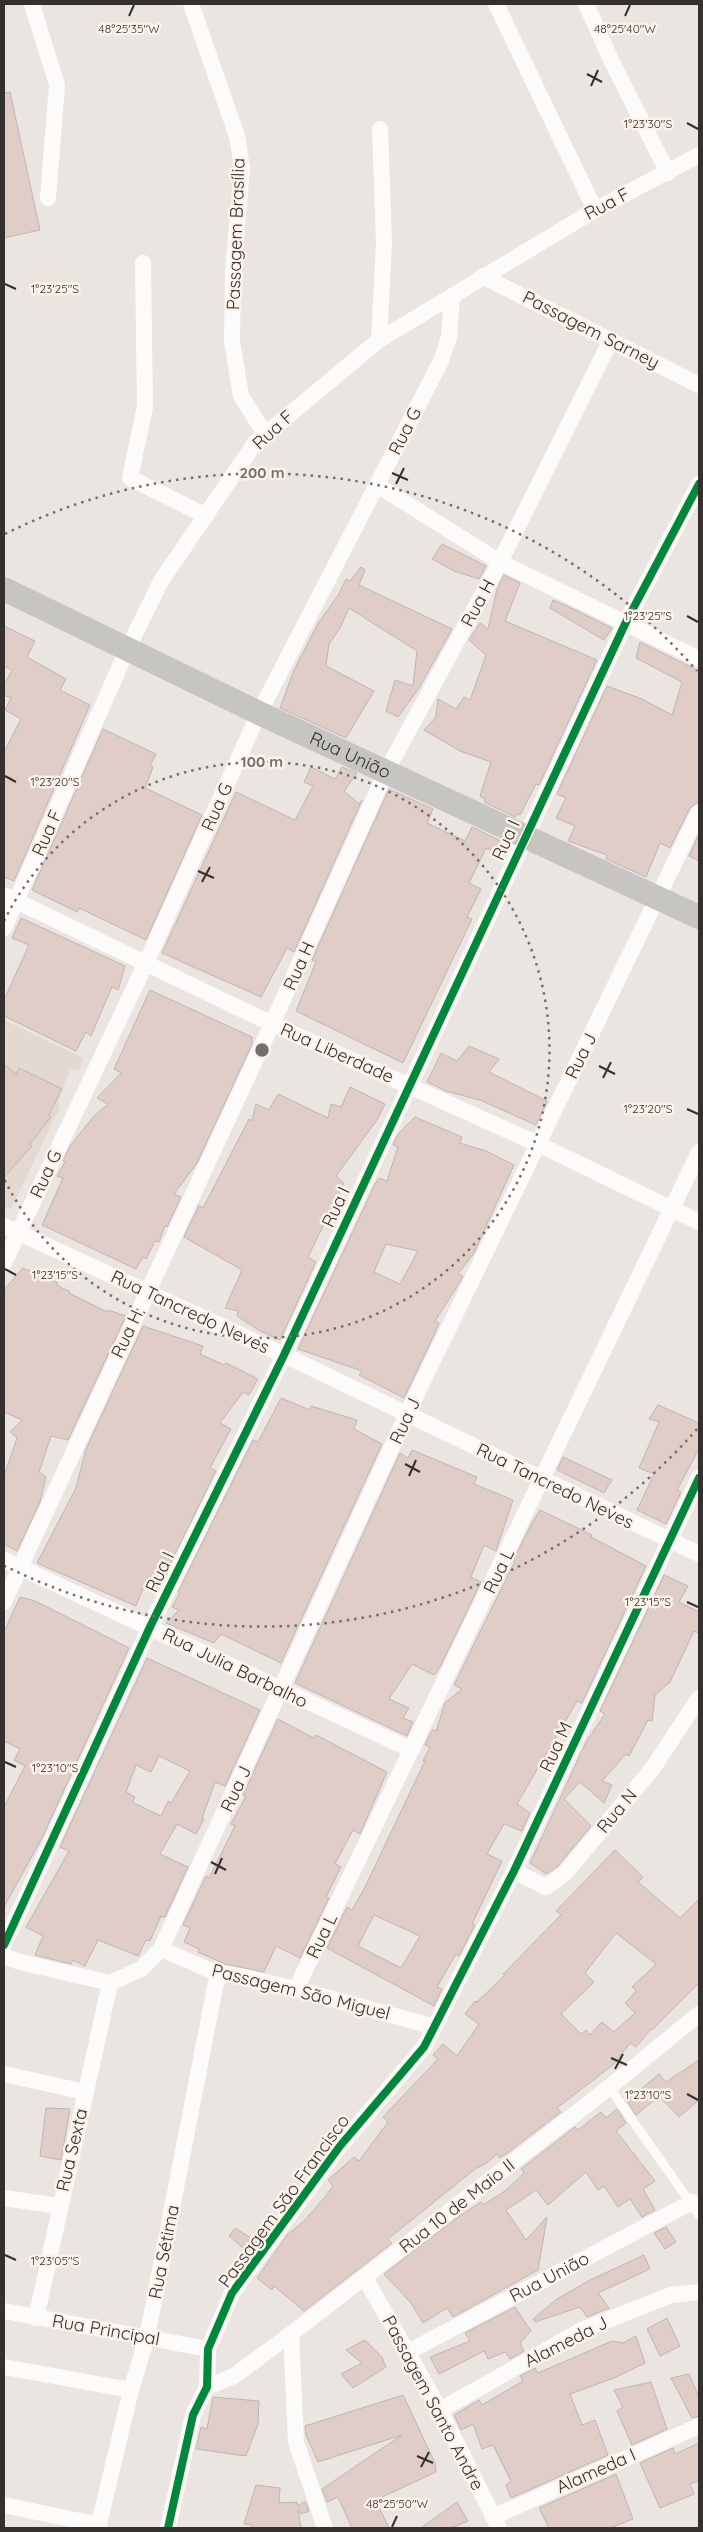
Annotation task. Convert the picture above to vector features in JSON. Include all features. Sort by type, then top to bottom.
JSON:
[{"type":"main road","name":"Rua União","points":[[4,589],[259,713],[699,917]]},
{"type":"street","points":[[32,4],[57,85],[48,198]]},
{"type":"street","name":"Passagem Brasília","points":[[191,4],[238,136],[242,168],[233,272],[232,341],[241,396],[265,434]]},
{"type":"street","points":[[496,4],[595,210]]},
{"type":"street","points":[[586,4],[611,60],[668,173]]},
{"type":"street","points":[[379,340],[384,243],[380,129]]},
{"type":"street","name":"Rua F","points":[[4,928],[10,898],[161,581],[256,442],[379,340],[452,297],[482,276],[595,210],[699,155]]},
{"type":"street","points":[[143,263],[145,407],[130,478],[206,516]]},
{"type":"street","name":"Passagem Sarney","points":[[482,276],[699,385]]},
{"type":"street","name":"Rua G","points":[[4,1264],[11,1230],[146,963],[259,713],[441,361],[449,337],[452,297]]},
{"type":"street","name":"Rua H","points":[[4,1602],[272,1024],[386,772],[500,562],[611,340]]},
{"type":"street","name":"Rua I","points":[[4,1945],[150,1627],[284,1355],[524,836],[626,622],[699,484]]},
{"type":"street","points":[[377,486],[500,562],[699,659]]},
{"type":"street","points":[[658,897],[699,812]]},
{"type":"street","name":"Rua J","points":[[161,1950],[282,1691],[407,1414],[658,897]]},
{"type":"street","name":"Rua Liberdade","points":[[10,898],[272,1024],[538,1144],[699,1222]]},
{"type":"street","name":"Rua L","points":[[296,1989],[543,1480],[699,1152]]},
{"type":"street","name":"Rua Tancredo Neves","points":[[11,1230],[284,1355],[699,1554]]},
{"type":"street","name":"Rua M","points":[[435,2027],[514,1871],[699,1478]]},
{"type":"street","name":"Rua Julia Barbalho","points":[[4,1560],[412,1750]]},
{"type":"street","name":"Rua N","points":[[514,1871],[546,1887],[565,1872],[652,1768],[699,1698]]},
{"type":"street","points":[[4,1956],[20,1962],[110,1983],[141,1969],[161,1950]]},
{"type":"street","name":"Passagem São Miguel","points":[[161,1950],[221,1975],[230,1974],[296,1989],[435,2027]]},
{"type":"street","name":"Rua Sétima","points":[[99,2527],[131,2390],[147,2336],[216,1982],[221,1975]]},
{"type":"street","name":"Rua Sexta","points":[[36,2318],[59,2206],[110,1983]]},
{"type":"street","name":"Rua 10 de Maio II","points":[[207,2387],[234,2376],[365,2278],[699,2014]]},
{"type":"street","name":"Passagem São Francisco","points":[[168,2528],[193,2415],[207,2387],[208,2349],[232,2293],[340,2146],[424,2047],[435,2027]]},
{"type":"street","points":[[4,2074],[85,2092]]},
{"type":"street","points":[[4,2198],[59,2206]]},
{"type":"street","name":"Rua União","points":[[408,2352],[695,2209]]},
{"type":"street","name":"Passagem Santo Andre","points":[[365,2278],[440,2410],[496,2522]]},
{"type":"street","name":"Alameda J","points":[[440,2410],[582,2330],[671,2295],[699,2292]]},
{"type":"street","name":"Rua Principal","points":[[4,2311],[147,2336],[208,2349]]},
{"type":"street","points":[[291,2334],[296,2442],[325,2528]]},
{"type":"street","points":[[4,2367],[131,2390]]},
{"type":"street","name":"Alameda I","points":[[496,2522],[699,2426]]},
{"type":"street","points":[[4,2505],[99,2527]]},
{"type":"lane","points":[[609,2087],[695,2209]]},
{"type":"shaded area","points":[[4,1020],[83,1058],[80,1069],[70,1070],[58,1100],[60,1107],[11,1209],[4,1206]]},
{"type":"building","points":[[10,92],[40,230],[4,238],[4,93]]},
{"type":"building","points":[[442,544],[486,566],[479,579],[454,571],[432,559]]},
{"type":"building","points":[[361,567],[365,570],[359,585],[452,629],[419,688],[398,717],[386,711],[395,680],[413,686],[417,651],[349,608],[340,628],[329,644],[326,666],[374,691],[346,738],[280,708],[294,670],[319,622],[339,594],[346,579],[350,581]]},
{"type":"building","points":[[504,575],[520,583],[505,621],[597,660],[539,785],[536,784],[520,815],[517,814],[515,817],[484,802],[485,799],[480,796],[491,762],[460,751],[424,730],[436,717],[438,699],[456,709],[464,697],[470,700],[486,655],[469,640],[480,623],[488,629],[497,589]]},
{"type":"building","points":[[553,600],[612,628],[604,640],[550,608]]},
{"type":"building","points":[[4,626],[35,641],[27,657],[66,679],[60,690],[90,705],[14,881],[4,877],[4,752],[21,719],[5,710],[11,698],[4,695],[4,685],[12,670],[4,666]]},
{"type":"building","points":[[640,642],[699,671],[699,802],[690,808],[670,848],[660,843],[646,877],[606,859],[607,855],[568,841],[575,826],[556,818],[566,798],[557,794],[607,686],[642,699],[672,715],[682,682],[636,658]]},
{"type":"building","points":[[103,729],[156,754],[150,766],[153,767],[145,788],[202,815],[146,940],[79,908],[77,912],[32,890]]},
{"type":"building","points":[[311,767],[335,779],[342,767],[357,773],[344,791],[359,804],[362,800],[294,952],[287,948],[261,997],[162,953],[236,792],[295,820],[313,786],[304,782]]},
{"type":"building","points":[[389,789],[433,809],[427,823],[465,841],[472,827],[503,842],[498,853],[486,848],[469,883],[481,889],[467,917],[472,919],[403,1063],[296,1011],[316,962],[312,960]]},
{"type":"building","points":[[699,834],[699,861],[689,856]]},
{"type":"building","points":[[21,918],[125,966],[118,990],[112,987],[91,1036],[86,1032],[76,1051],[4,1016],[4,1000],[29,945],[12,938]]},
{"type":"building","points":[[150,990],[252,1037],[252,1044],[197,1163],[174,1194],[181,1197],[167,1227],[165,1225],[159,1242],[155,1241],[146,1259],[143,1257],[136,1269],[42,1225],[63,1178],[57,1176],[65,1162],[63,1161],[70,1146],[94,1116],[108,1104],[97,1098],[121,1073],[114,1069]]},
{"type":"building","points":[[469,1046],[499,1059],[489,1072],[547,1101],[536,1125],[480,1100],[446,1091],[427,1082],[441,1053],[457,1061]]},
{"type":"building","points":[[4,1064],[16,1074],[19,1068],[62,1089],[49,1115],[51,1117],[30,1144],[32,1146],[4,1177]]},
{"type":"building","points":[[350,1087],[385,1104],[377,1120],[336,1176],[344,1183],[308,1257],[316,1262],[280,1340],[260,1331],[237,1316],[238,1311],[225,1308],[242,1270],[184,1237],[199,1205],[203,1208],[249,1119],[252,1121],[256,1104],[269,1110],[278,1094],[328,1118],[331,1104],[341,1107]]},
{"type":"building","points":[[415,1117],[462,1137],[460,1143],[486,1151],[514,1165],[474,1253],[458,1274],[463,1276],[435,1321],[439,1323],[435,1333],[404,1398],[359,1375],[362,1371],[298,1349],[375,1184],[379,1178],[387,1181],[398,1147],[393,1145],[398,1134]],"holes":[[[386,1244],[418,1251],[400,1284],[374,1272]]]},
{"type":"building","points":[[23,1268],[58,1283],[57,1285],[69,1293],[107,1312],[108,1310],[126,1316],[68,1440],[51,1436],[39,1472],[46,1477],[40,1502],[17,1551],[4,1544],[4,1476],[17,1438],[10,1432],[22,1420],[4,1412],[4,1290]]},
{"type":"building","points":[[143,1326],[203,1346],[200,1354],[224,1365],[226,1363],[258,1379],[249,1395],[243,1392],[220,1423],[231,1429],[210,1468],[216,1471],[160,1584],[147,1578],[136,1606],[37,1563],[76,1488],[86,1449]]},
{"type":"building","points":[[281,1398],[310,1410],[311,1406],[357,1420],[354,1429],[382,1444],[281,1663],[221,1634],[214,1643],[166,1623],[179,1610],[172,1607],[180,1593],[178,1592],[253,1440],[258,1442]]},
{"type":"building","points":[[658,1405],[699,1423],[699,1449],[677,1490],[681,1492],[666,1524],[637,1510],[654,1474],[639,1468],[659,1422],[649,1419]]},
{"type":"building","points":[[412,1450],[477,1477],[474,1484],[513,1500],[496,1551],[484,1545],[471,1577],[481,1582],[440,1667],[434,1675],[412,1664],[389,1699],[409,1708],[403,1718],[413,1722],[407,1736],[295,1683],[400,1453],[408,1458]]},
{"type":"building","points":[[563,1457],[612,1480],[604,1493],[557,1470]]},
{"type":"building","points":[[540,1510],[592,1535],[591,1537],[646,1566],[582,1703],[577,1701],[517,1804],[530,1813],[522,1831],[504,1824],[487,1854],[502,1861],[472,1924],[475,1925],[459,1956],[456,1954],[437,1987],[442,1989],[434,2006],[327,1948],[347,1907],[352,1910],[364,1889],[425,1761],[423,1761],[430,1747],[425,1745],[432,1730],[436,1731],[445,1703],[462,1689],[454,1685]],"holes":[[[374,1915],[420,1936],[401,1968],[358,1946]]]},
{"type":"building","points":[[664,1575],[688,1586],[679,1602],[699,1612],[699,1633],[694,1631],[670,1682],[655,1695],[652,1721],[648,1720],[629,1756],[626,1754],[602,1781],[612,1785],[604,1803],[580,1782],[564,1799],[591,1826],[558,1866],[546,1874],[530,1863],[586,1742],[605,1714],[600,1711]]},
{"type":"building","points":[[20,1597],[35,1601],[129,1648],[42,1838],[4,1907],[4,1807],[25,1766],[14,1760],[20,1749],[4,1741],[4,1632]]},
{"type":"building","points":[[147,1658],[260,1710],[225,1786],[215,1782],[202,1818],[204,1819],[196,1834],[177,1824],[160,1854],[188,1867],[165,1917],[161,1916],[150,1941],[146,1940],[138,1956],[98,1940],[85,1966],[73,1960],[71,1964],[35,1955],[43,1936],[26,1927],[69,1851],[60,1847]],"holes":[[[159,1756],[190,1771],[171,1803],[168,1801],[161,1816],[132,1802],[135,1797],[126,1792],[136,1765],[151,1772]]]},
{"type":"building","points":[[278,1719],[314,1738],[316,1735],[387,1772],[360,1834],[353,1830],[335,1864],[341,1867],[326,1897],[329,1898],[300,1958],[276,1946],[264,1972],[225,1964],[198,1952],[199,1949],[184,1942],[190,1928],[183,1925],[206,1876],[209,1878],[235,1826],[231,1824],[246,1796],[243,1795]]},
{"type":"building","points":[[615,1850],[643,1877],[638,1882],[680,1918],[699,1899],[699,1983],[651,2029],[636,2047],[630,2043],[614,2064],[557,2108],[561,2112],[506,2154],[499,2158],[497,2154],[487,2163],[475,2169],[388,2239],[392,2243],[304,2311],[274,2286],[272,2290],[257,2278],[287,2235],[304,2221],[333,2186],[328,2180],[354,2157],[359,2161],[388,2122],[383,2117],[438,2059],[433,2055],[443,2044],[457,2056],[479,2024],[465,2014],[475,2001],[477,2002],[505,1975],[503,1974],[561,1915],[556,1911]],"holes":[[[616,1933],[656,1964],[632,1987],[636,1991],[625,2003],[635,2013],[614,2032],[602,2022],[590,2035],[586,2030],[581,2034],[561,2014],[594,1982],[585,1973]]]},
{"type":"building","points":[[699,2060],[699,2100],[679,2117],[659,2096],[636,2115],[627,2101],[659,2074],[666,2082]]},
{"type":"building","points":[[46,2108],[70,2109],[61,2160],[40,2156]]},
{"type":"building","points":[[617,2109],[626,2123],[616,2131],[655,2181],[643,2189],[655,2210],[642,2217],[630,2199],[618,2207],[604,2186],[598,2190],[586,2172],[548,2205],[536,2190],[506,2210],[526,2240],[547,2217],[538,2270],[453,2317],[447,2308],[423,2323],[411,2303],[384,2274],[458,2217],[481,2202],[483,2205],[505,2191],[524,2173],[521,2169],[575,2127],[578,2130],[601,2112],[606,2118]]},
{"type":"building","points":[[666,2227],[676,2242],[665,2249],[654,2233]]},
{"type":"building","points":[[235,2228],[257,2242],[249,2253],[229,2236]]},
{"type":"building","points":[[644,2255],[650,2269],[598,2293],[609,2308],[587,2317],[580,2307],[535,2322],[533,2319],[557,2299],[590,2280]]},
{"type":"building","points":[[515,2307],[531,2331],[520,2343],[524,2351],[510,2359],[505,2352],[488,2359],[484,2351],[439,2374],[430,2357],[470,2341],[465,2333]]},
{"type":"building","points":[[667,2318],[680,2346],[660,2356],[647,2329]]},
{"type":"building","points":[[636,2336],[645,2363],[614,2378],[570,2394],[582,2425],[595,2420],[608,2455],[511,2498],[506,2485],[511,2481],[493,2445],[482,2449],[473,2424],[461,2430],[454,2415],[479,2400],[482,2405],[523,2381],[520,2376],[535,2368],[538,2373],[612,2341],[623,2343]]},
{"type":"building","points":[[365,2340],[382,2357],[386,2367],[353,2388],[341,2374],[362,2363],[346,2350]]},
{"type":"building","points":[[689,2374],[699,2397],[699,2416],[692,2418],[671,2378]]},
{"type":"building","points":[[651,2382],[667,2429],[632,2445],[617,2411],[623,2407],[614,2390]]},
{"type":"building","points":[[403,2395],[435,2463],[436,2472],[380,2498],[382,2502],[378,2505],[389,2528],[352,2528],[338,2497],[327,2502],[322,2489],[402,2435],[318,2462],[306,2435],[305,2426]]},
{"type":"building","points":[[213,2397],[259,2401],[258,2424],[246,2456],[196,2449],[201,2427],[207,2429]]},
{"type":"building","points":[[699,2443],[699,2481],[690,2484],[694,2494],[660,2508],[640,2463],[673,2448],[675,2454]]},
{"type":"building","points":[[616,2474],[633,2519],[610,2528],[549,2528],[539,2508]]},
{"type":"building","points":[[256,2485],[280,2488],[279,2503],[297,2502],[298,2506],[305,2501],[309,2511],[301,2514],[298,2510],[301,2528],[252,2528],[252,2525],[244,2524]]},
{"type":"building","points":[[457,2502],[468,2521],[451,2528],[421,2528]]},
{"type":"cycle path","points":[[4,1945],[150,1627],[284,1355],[626,622],[699,484]]},
{"type":"cycle path","points":[[168,2528],[193,2415],[207,2387],[208,2349],[232,2293],[340,2146],[424,2047],[514,1871],[699,1478]]}]
